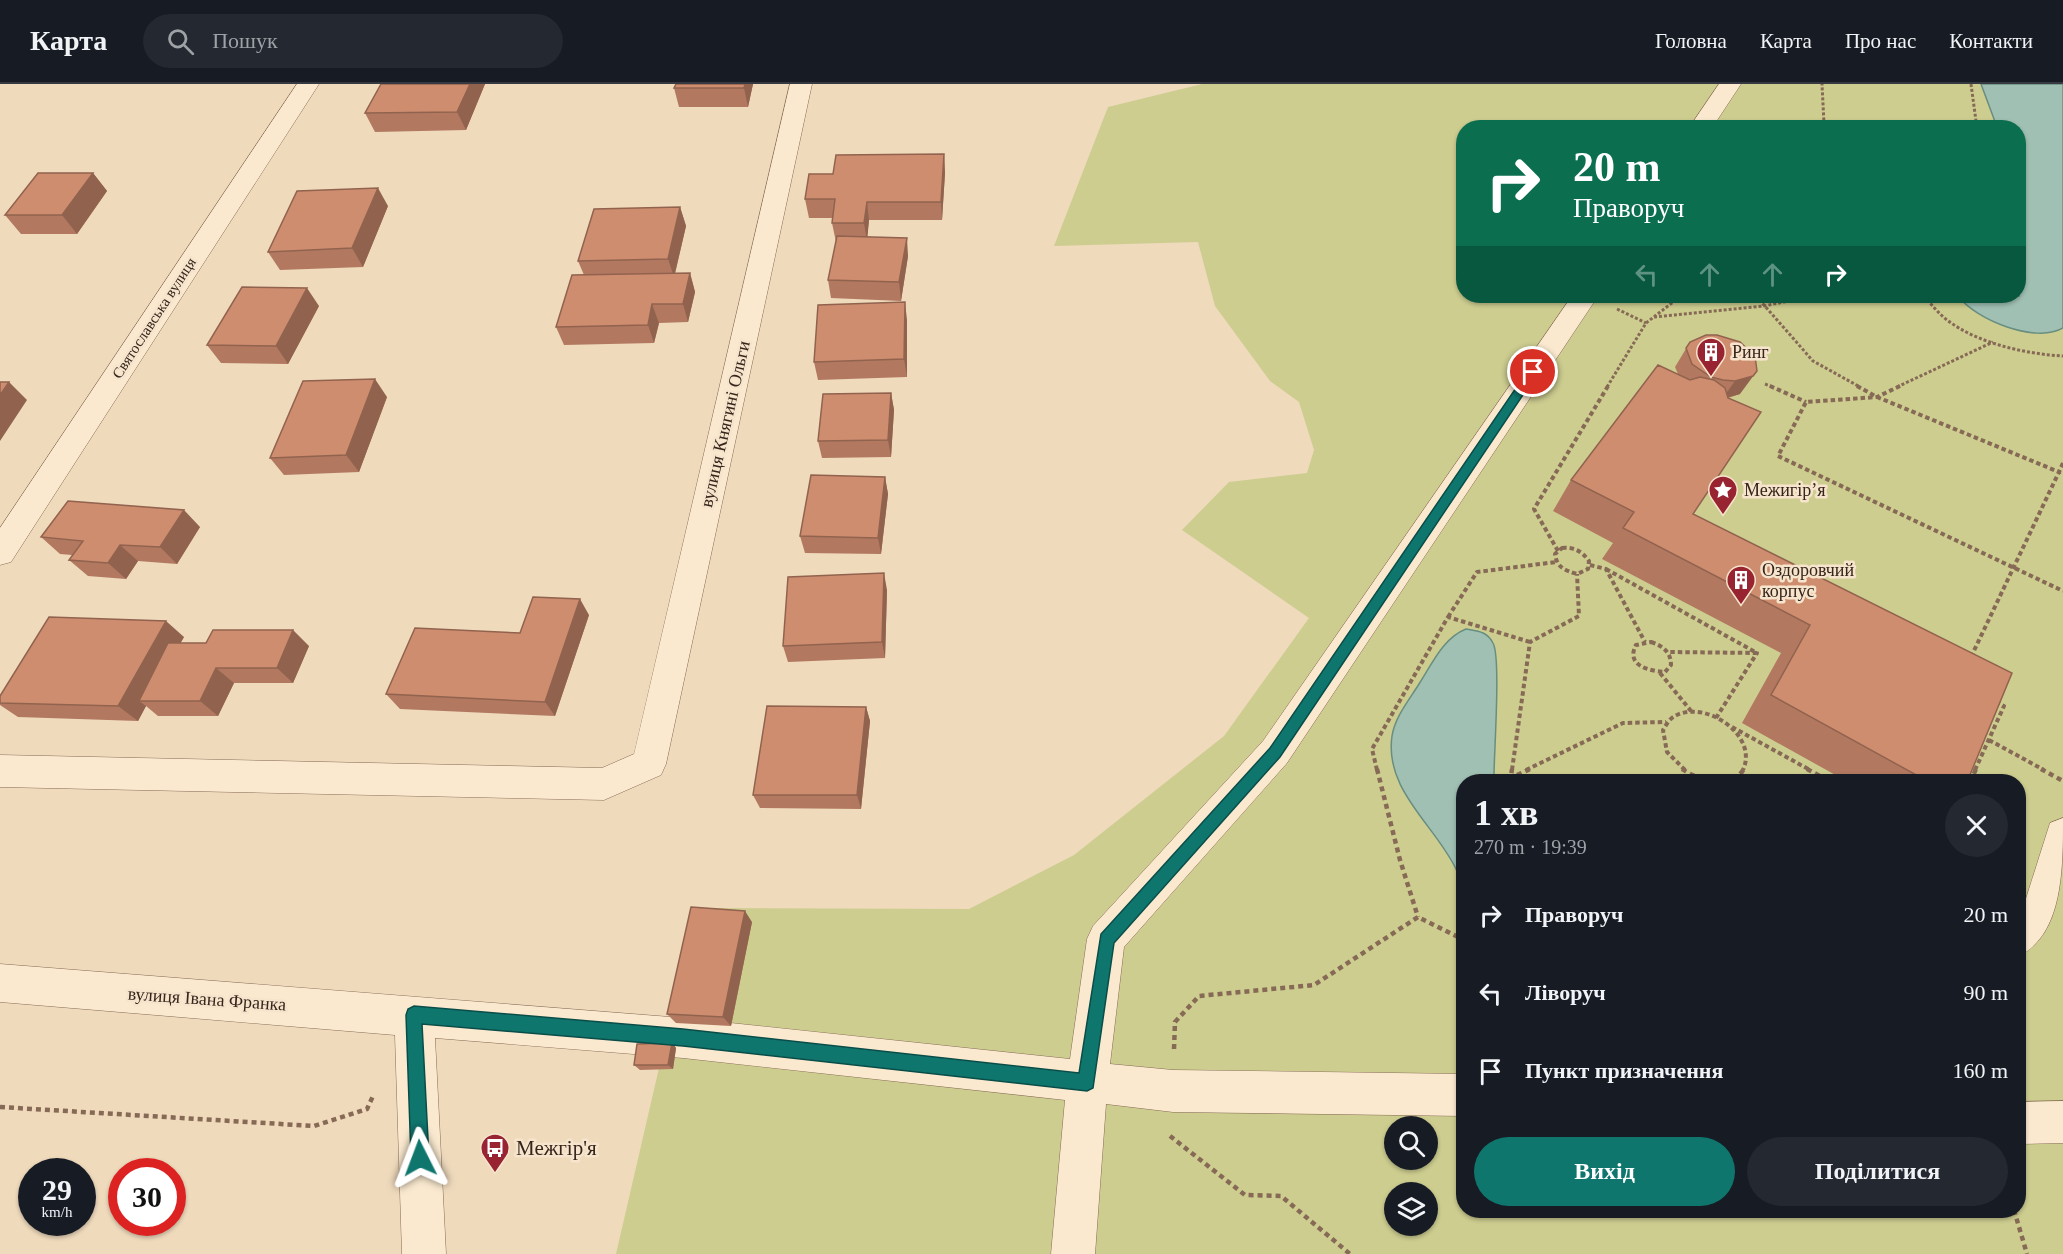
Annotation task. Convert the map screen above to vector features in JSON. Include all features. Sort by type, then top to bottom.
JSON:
[{"type":"street","name":"Святославська вулиця","points":[[0,553],[308,84]]},
{"type":"street","name":"вулиця Княгині Ольги","points":[[0,771],[604,784],[649,764],[801,84]]},
{"type":"street","points":[[1705,120],[1730,84]]},
{"type":"street","points":[[1073,1254],[1087,1082],[1106,939],[1275,752],[1580,303]]},
{"type":"street","points":[[2026,932],[2039,920],[2063,835]]},
{"type":"street","name":"вулиця Івана Франка","points":[[0,983],[683,1038],[1173,1091],[1456,1095]]},
{"type":"street","points":[[414,1015],[424,1254]]},
{"type":"street","points":[[2026,1123],[2063,1122]]},
{"type":"path","points":[[1822,84],[1824,120]]},
{"type":"path","points":[[1971,84],[1976,120]]},
{"type":"path","points":[[1558,551],[1534,509],[1646,322],[1672,303]]},
{"type":"path","points":[[1762,303],[1813,361],[1877,397],[2061,473]]},
{"type":"path","points":[[1653,317],[1779,303]]},
{"type":"path","points":[[1931,303],[1947,320],[1993,342],[2046,357],[2063,356]]},
{"type":"path","points":[[1765,384],[1806,402],[1877,397],[1993,342]]},
{"type":"path","points":[[1806,402],[1778,456],[2063,591]]},
{"type":"path","points":[[1968,661],[2061,473],[2063,463]]},
{"type":"path","points":[[1567,547],[1578,550],[1587,557],[1590,565],[1586,571],[1577,574],[1566,572],[1556,562],[1555,554],[1567,547]]},
{"type":"path","points":[[1456,936],[1418,917],[1400,860],[1372,750],[1448,617],[1477,572],[1556,562]]},
{"type":"path","points":[[1590,565],[1606,569],[1758,652]]},
{"type":"path","points":[[1606,569],[1645,642]]},
{"type":"path","points":[[1448,617],[1530,642],[1579,616],[1577,574]]},
{"type":"path","points":[[1511,774],[1530,642]]},
{"type":"path","points":[[1645,642],[1658,644],[1668,652],[1671,665],[1669,669],[1660,673],[1647,671],[1634,658],[1633,649],[1645,642]]},
{"type":"path","points":[[1668,652],[1758,652]]},
{"type":"path","points":[[1716,718],[1758,652]]},
{"type":"path","points":[[1660,673],[1691,711]]},
{"type":"path","points":[[1974,774],[2004,706],[1986,697]]},
{"type":"path","points":[[1689,774],[1667,752],[1663,741],[1663,730],[1666,722],[1672,716],[1691,711],[1716,718],[1817,774]]},
{"type":"path","points":[[1522,774],[1623,723],[1666,722]]},
{"type":"path","points":[[1728,725],[1744,745],[1745,766],[1741,774]]},
{"type":"path","points":[[1989,740],[2063,781]]},
{"type":"path","points":[[1350,1254],[1281,1196],[1245,1195],[1168,1134],[1173,1091],[1175,1022],[1199,996],[1314,985],[1418,917]]},
{"type":"path","points":[[0,1107],[314,1126],[367,1109],[378,1088]]},
{"type":"path","points":[[2016,1218],[2027,1254]]},
{"type":"green space","name":"Межигір’я","points":[[1202,84],[2063,84],[2063,1254],[616,1254],[696,908],[969,909],[1074,855],[1224,736],[1309,618],[1182,530],[1229,482],[1307,473],[1314,450],[1299,402],[1270,381],[1215,306],[1198,242],[1054,246],[1108,107]]},
{"type":"shaded area","points":[[1981,84],[2063,84],[2063,328],[2051,332],[2038,333],[2007,327],[1978,313],[1965,303],[2026,303],[2026,120],[1994,120]]},
{"type":"shaded area","points":[[1466,629],[1478,631],[1491,639],[1497,666],[1497,685],[1494,774],[1456,774],[1456,869],[1403,790],[1392,755],[1392,736],[1403,709],[1434,660],[1444,645]]},
{"type":"building","points":[[381,84],[470,84],[457,112],[365,113]]},
{"type":"building","points":[[676,84],[745,84],[744,88],[674,88]]},
{"type":"building","points":[[944,154],[941,202],[867,202],[864,223],[832,223],[835,199],[805,199],[809,174],[833,174],[836,155]]},
{"type":"building","points":[[38,173],[93,173],[62,215],[5,215]]},
{"type":"building","points":[[378,188],[352,248],[268,252],[297,191]]},
{"type":"building","points":[[680,207],[668,259],[578,261],[594,209]]},
{"type":"building","points":[[837,236],[907,238],[899,282],[828,280]]},
{"type":"building","points":[[690,273],[683,304],[652,304],[648,325],[556,327],[572,275]]},
{"type":"building","points":[[242,287],[307,288],[276,346],[207,345]]},
{"type":"building","points":[[905,302],[904,359],[814,362],[818,305]]},
{"type":"building","points":[[1706,335],[1717,335],[1740,342],[1755,356],[1757,371],[1753,376],[1735,381],[1723,380],[1711,377],[1692,364],[1686,348],[1690,342]]},
{"type":"building","points":[[1658,365],[1690,380],[1700,377],[1714,380],[1725,388],[1728,398],[1761,412],[1693,514],[2012,673],[1970,774],[1914,774],[1771,695],[1810,625],[1623,528],[1634,512],[1571,480]]},
{"type":"building","points":[[375,379],[346,455],[270,458],[303,381]]},
{"type":"building","points":[[0,382],[9,382],[0,395]]},
{"type":"building","points":[[891,393],[888,440],[818,441],[823,394]]},
{"type":"building","points":[[811,475],[885,477],[878,538],[800,536]]},
{"type":"building","points":[[68,501],[184,510],[160,547],[120,545],[108,563],[69,560],[83,541],[41,537]]},
{"type":"building","points":[[884,573],[882,642],[783,646],[788,577]]},
{"type":"building","points":[[533,597],[580,599],[545,702],[386,694],[415,628],[520,633]]},
{"type":"building","points":[[49,617],[166,621],[118,706],[0,703],[0,696]]},
{"type":"building","points":[[213,630],[293,630],[277,668],[216,668],[200,701],[139,701],[168,643],[206,643]]},
{"type":"building","points":[[767,706],[866,707],[857,795],[753,795]]},
{"type":"building","points":[[691,907],[745,911],[723,1017],[667,1014]]},
{"type":"building","points":[[672,1043],[668,1065],[634,1065],[637,1044]]},
{"type":"place","name":"Ринг","points":[[1711,378]]},
{"type":"place","name":"Межигір’я","points":[[1723,516]]},
{"type":"place","name":"Оздоровчий корпус","points":[[1741,606]]},
{"type":"place","name":"Межгір'я","points":[[495,1174]]},
{"type":"route","points":[[420,1158],[414,1015],[683,1038],[1087,1082],[1106,939],[1275,752],[1533,372]]}]
